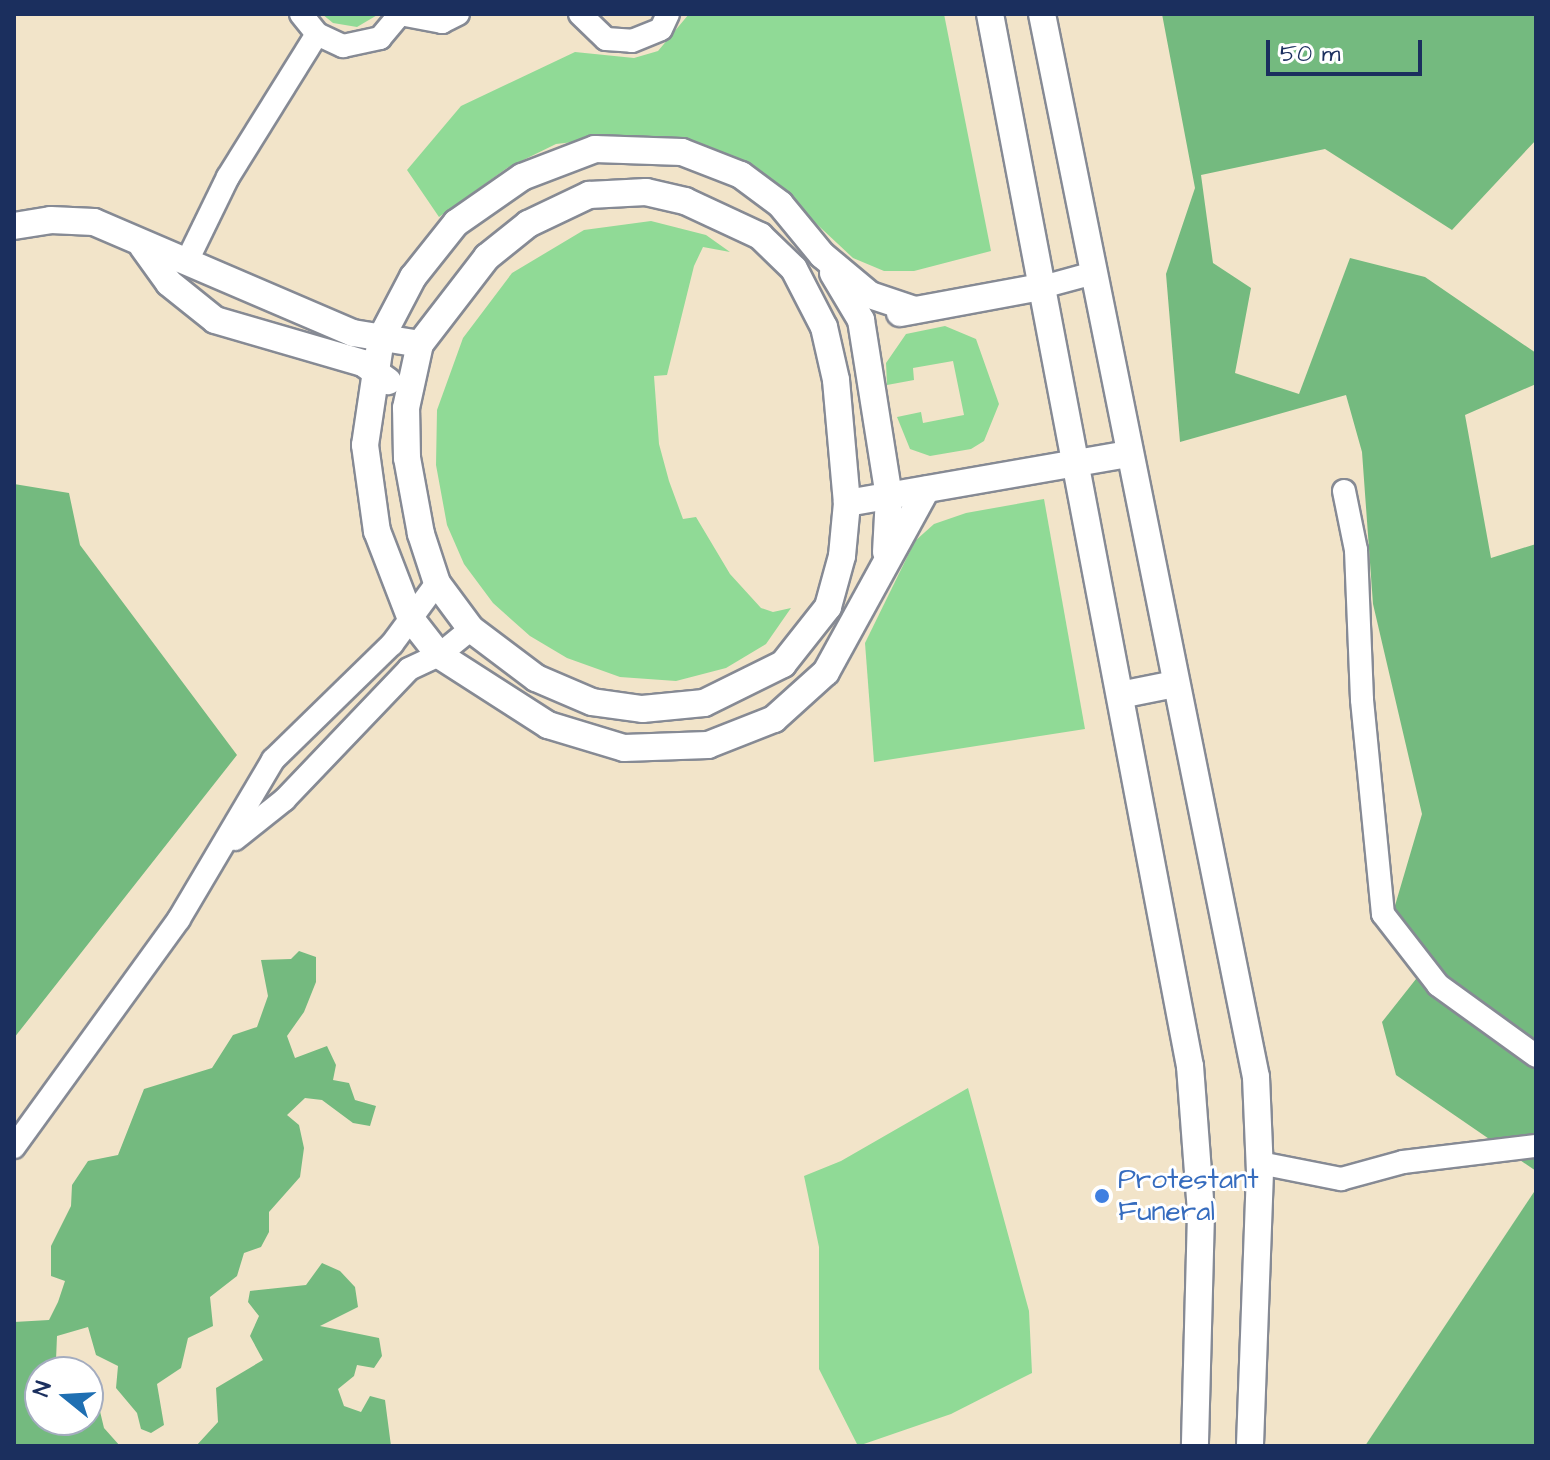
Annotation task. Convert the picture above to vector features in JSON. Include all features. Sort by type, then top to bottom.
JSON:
[{"type":"main road","points":[[990,14],[1046,286],[1190,1066],[1198,1133],[1195,1446]]},
{"type":"main road","points":[[1042,14],[1127,454],[1250,1042],[1260,1163],[1250,1446]]},
{"type":"main road","points":[[886,560],[889,497],[861,320],[822,255],[780,204],[741,175],[682,152],[595,149],[522,177],[456,223],[413,277],[381,338],[365,445],[377,531],[411,619],[439,655],[548,725],[624,748],[708,745],[774,719],[826,672],[866,606],[886,560],[926,490]]},
{"type":"main road","points":[[646,192],[685,201],[760,236],[794,269],[824,327],[836,380],[847,503],[842,556],[828,607],[783,664],[704,703],[642,709],[592,702],[536,678],[471,629],[437,583],[407,458],[408,395],[420,344],[487,257],[528,224],[589,195],[646,192]]},
{"type":"main road","points":[[14,226],[51,220],[94,222],[143,247],[187,261],[353,333],[420,344]]},
{"type":"main road","points":[[143,247],[169,283],[215,320],[363,363],[408,395]]},
{"type":"main road","points":[[822,255],[870,295],[915,310]]},
{"type":"main road","points":[[824,327],[1046,286]]},
{"type":"main road","points":[[847,503],[1127,454]]},
{"type":"main road","points":[[1120,695],[1175,684]]},
{"type":"street","points":[[301,14],[317,34],[343,46],[362,45],[380,38],[400,14],[442,22],[458,14]]},
{"type":"street","points":[[580,14],[606,39],[632,41],[661,29],[668,14]]},
{"type":"street","points":[[187,261],[228,177],[317,34]]},
{"type":"street","points":[[1046,286],[1094,273]]},
{"type":"street","points":[[1344,491],[1356,550],[1362,700],[1383,914],[1438,985],[1536,1056]]},
{"type":"street","points":[[14,1147],[227,845],[273,760],[392,644],[437,583]]},
{"type":"street","points":[[227,845],[284,800],[409,669],[439,655],[471,629]]},
{"type":"street","points":[[1260,1163],[1341,1179],[1435,1157],[1536,1146]]},
{"type":"green space","points":[[322,14],[379,14],[357,27],[333,23]]},
{"type":"green space","points":[[689,14],[944,14],[991,251],[914,271],[884,271],[853,258],[761,172],[714,151],[617,137],[556,144],[507,168],[439,217],[407,170],[461,106],[575,52],[634,58],[658,51]]},
{"type":"green space","points":[[1162,14],[1536,14],[1536,140],[1452,230],[1325,149],[1201,175],[1213,263],[1251,288],[1235,373],[1299,394],[1350,258],[1425,277],[1536,353],[1536,384],[1465,415],[1491,558],[1536,544],[1536,1171],[1396,1075],[1382,1022],[1431,960],[1394,909],[1422,814],[1373,604],[1362,452],[1346,395],[1180,442],[1166,274],[1195,188]]},
{"type":"green space","points":[[651,221],[706,235],[730,252],[703,247],[694,266],[667,375],[654,376],[659,444],[669,481],[683,519],[696,517],[730,574],[761,608],[773,612],[791,608],[766,644],[726,668],[676,681],[620,677],[567,658],[530,636],[493,603],[464,564],[447,525],[436,465],[437,410],[463,338],[512,273],[584,230]]},
{"type":"green space","points":[[945,326],[976,339],[999,404],[984,441],[971,449],[930,456],[910,449],[897,417],[921,412],[923,423],[964,415],[953,361],[913,368],[914,380],[887,385],[886,363],[906,334]]},
{"type":"green space","points":[[14,484],[69,493],[80,545],[237,755],[14,1038]]},
{"type":"green space","points":[[1044,499],[1085,729],[874,762],[865,643],[915,541],[934,524],[966,513]]},
{"type":"green space","points":[[299,951],[316,957],[316,982],[304,1012],[287,1036],[295,1058],[327,1046],[336,1065],[333,1080],[349,1083],[355,1100],[376,1106],[370,1126],[353,1123],[322,1100],[305,1098],[287,1115],[299,1125],[304,1148],[300,1177],[269,1212],[269,1232],[261,1247],[244,1253],[237,1276],[210,1297],[213,1326],[188,1338],[181,1368],[157,1384],[164,1425],[151,1433],[141,1429],[137,1413],[116,1388],[118,1366],[104,1359],[104,1356],[96,1355],[88,1327],[57,1336],[56,1356],[24,1356],[24,1436],[104,1436],[104,1428],[120,1446],[14,1446],[14,1322],[49,1320],[58,1302],[65,1281],[51,1276],[51,1246],[71,1206],[72,1185],[88,1161],[118,1155],[144,1089],[212,1068],[233,1035],[257,1027],[268,996],[261,960],[291,959]]},
{"type":"green space","points":[[968,1088],[1029,1311],[1032,1373],[951,1414],[858,1446],[819,1369],[819,1247],[804,1176],[841,1161]]},
{"type":"green space","points":[[1536,1189],[1536,1446],[1365,1446]]},
{"type":"green space","points":[[322,1263],[340,1271],[355,1287],[358,1307],[320,1326],[379,1338],[382,1356],[374,1368],[357,1365],[354,1376],[338,1389],[344,1406],[361,1412],[370,1396],[385,1400],[391,1446],[196,1446],[218,1422],[216,1388],[263,1360],[250,1336],[259,1316],[248,1302],[250,1291],[306,1285]]},
{"type":"place","name":"Protestant Funeral","points":[[1102,1196]]}]
